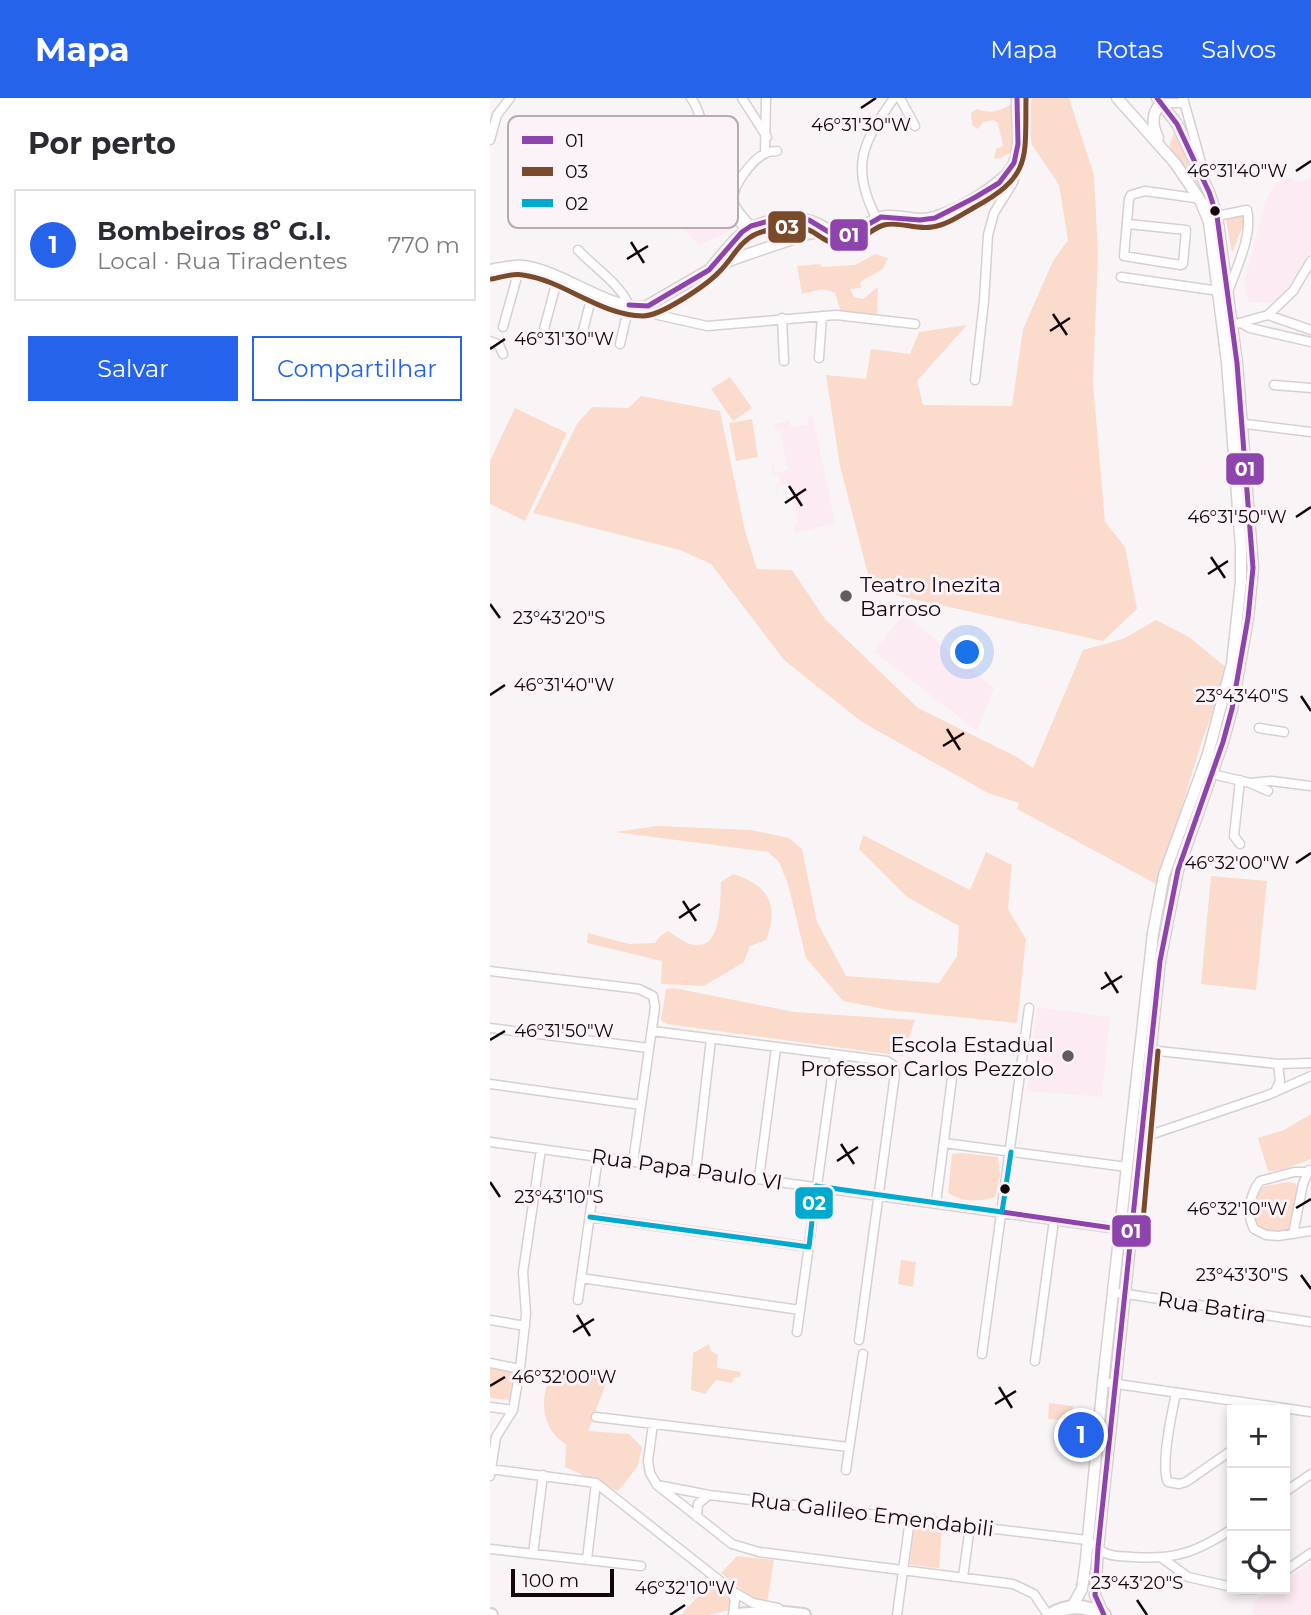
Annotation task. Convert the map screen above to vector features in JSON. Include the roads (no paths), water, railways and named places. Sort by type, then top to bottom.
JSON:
[{"type":"main road","points":[[1049,1615],[1072,1607],[1088,1608],[1104,1614]]},
{"type":"main road","points":[[735,1615],[773,1612],[804,1615]]},
{"type":"street","points":[[490,140],[491,128],[497,114],[510,98]]},
{"type":"street","points":[[691,98],[699,116]]},
{"type":"street","points":[[742,98],[767,137]]},
{"type":"street","points":[[765,153],[766,98]]},
{"type":"street","points":[[877,219],[866,198],[861,165],[873,127],[894,98]]},
{"type":"street","points":[[900,98],[915,126]]},
{"type":"street","points":[[645,307],[709,270],[815,228],[848,236],[886,216],[935,218],[986,191],[999,183],[1010,171],[1018,144],[1017,98]]},
{"type":"street","points":[[1117,98],[1163,147],[1200,200],[1211,233],[1223,292],[1236,324],[1238,423]]},
{"type":"street","points":[[1159,101],[1153,118],[1154,128],[1163,147]]},
{"type":"street","points":[[1072,1607],[1082,1589],[1102,1382],[1132,1231],[1155,958],[1189,839],[1220,714],[1235,670],[1241,581],[1240,447],[1217,216],[1183,101],[1159,101]]},
{"type":"street","points":[[1159,101],[1175,122],[1209,192]]},
{"type":"street","points":[[738,183],[765,153],[777,151]]},
{"type":"street","points":[[975,380],[990,224],[1014,180],[1010,171]]},
{"type":"street","points":[[1181,195],[1191,185]]},
{"type":"street","points":[[1128,224],[1186,230],[1183,264],[1125,257],[1129,199],[1134,193],[1145,191],[1200,200],[1217,216],[1247,210],[1248,229],[1223,292]]},
{"type":"street","points":[[738,211],[748,228]]},
{"type":"street","points":[[1211,233],[1217,216]]},
{"type":"street","points":[[738,219],[748,228]]},
{"type":"street","points":[[709,270],[748,228],[769,221],[796,219],[809,220],[815,228]]},
{"type":"street","points":[[729,248],[728,253],[734,259]]},
{"type":"street","points":[[578,250],[620,291],[629,305],[620,344]]},
{"type":"street","points":[[1236,324],[1268,315],[1293,291],[1311,261]]},
{"type":"street","points":[[490,270],[520,266],[558,277],[629,305],[645,307],[657,315],[707,326],[822,316],[915,324]]},
{"type":"street","points":[[503,327],[520,266]]},
{"type":"street","points":[[544,330],[558,277]]},
{"type":"street","points":[[1121,277],[1223,292]]},
{"type":"street","points":[[582,334],[593,292]]},
{"type":"street","points":[[1268,315],[1311,330]]},
{"type":"street","points":[[819,358],[822,316]]},
{"type":"street","points":[[782,318],[785,361]]},
{"type":"street","points":[[1236,324],[1311,342]]},
{"type":"street","points":[[490,341],[498,344],[503,354]]},
{"type":"street","points":[[1275,385],[1311,388]]},
{"type":"street","points":[[1238,423],[1311,432]]},
{"type":"street","points":[[1259,728],[1284,732]]},
{"type":"street","points":[[1206,772],[1250,783],[1268,791]]},
{"type":"street","points":[[1104,1614],[1095,1595],[1114,1384],[1119,1229],[1163,880],[1178,835],[1206,772]]},
{"type":"street","points":[[1240,780],[1234,836],[1240,844]]},
{"type":"street","points":[[1250,783],[1271,781],[1311,786]]},
{"type":"street","points":[[1178,835],[1189,839]]},
{"type":"street","points":[[1163,880],[1174,885]]},
{"type":"street","points":[[490,971],[639,989],[649,992],[654,998],[652,1031],[633,1162]]},
{"type":"street","points":[[982,1354],[1029,1008]]},
{"type":"street","points":[[490,1028],[649,1048]]},
{"type":"street","points":[[652,1031],[890,1061],[895,1067],[859,1340]]},
{"type":"street","points":[[696,1170],[711,1039]]},
{"type":"street","points":[[759,1178],[776,1048]]},
{"type":"street","points":[[1149,1049],[1278,1064],[1311,1063]]},
{"type":"street","points":[[797,1332],[835,1055]]},
{"type":"street","points":[[1275,1092],[1280,1081],[1278,1064]]},
{"type":"street","points":[[936,1203],[953,1070]]},
{"type":"street","points":[[1141,1138],[1275,1092],[1311,1076]]},
{"type":"street","points":[[490,1084],[641,1105]]},
{"type":"street","name":"Rua Papa Paulo VI","points":[[490,1142],[1132,1231]]},
{"type":"street","points":[[944,1143],[1127,1167]]},
{"type":"street","points":[[490,1476],[497,1434],[513,1410],[520,1369],[525,1326],[523,1272],[541,1149]]},
{"type":"street","points":[[578,1300],[598,1157]]},
{"type":"street","points":[[1293,1234],[1309,1170],[1265,1178],[1253,1192],[1250,1215],[1254,1229],[1266,1236],[1293,1234],[1311,1231]]},
{"type":"street","points":[[590,1217],[809,1247]]},
{"type":"street","points":[[1035,1361],[1055,1220]]},
{"type":"street","points":[[581,1278],[800,1310]]},
{"type":"street","name":"Rua Batira","points":[[1119,1293],[1311,1322]]},
{"type":"street","points":[[490,1320],[525,1326]]},
{"type":"street","points":[[846,1470],[863,1354]]},
{"type":"street","points":[[490,1363],[520,1369]]},
{"type":"street","points":[[1102,1382],[1250,1405]]},
{"type":"street","points":[[1176,1393],[1168,1437],[1165,1473],[1167,1481],[1178,1484],[1186,1482],[1227,1453]]},
{"type":"street","points":[[490,1407],[513,1410]]},
{"type":"street","points":[[1290,1411],[1311,1412]]},
{"type":"street","points":[[596,1417],[849,1447]]},
{"type":"street","points":[[653,1424],[648,1461],[650,1473],[657,1485],[732,1544],[747,1550],[1021,1586],[1037,1597],[1049,1615]]},
{"type":"street","points":[[1096,1440],[1109,1442]]},
{"type":"street","points":[[490,1469],[596,1483],[753,1604],[811,1615]]},
{"type":"street","points":[[1290,1489],[1311,1474]]},
{"type":"street","points":[[533,1554],[543,1475]]},
{"type":"street","points":[[587,1559],[596,1483]]},
{"type":"street","name":"Rua Galileo Emendabili","points":[[657,1485],[709,1495],[1087,1540]]},
{"type":"street","points":[[697,1517],[698,1504],[709,1495]]},
{"type":"street","points":[[897,1615],[910,1519]]},
{"type":"street","points":[[963,1577],[970,1526]]},
{"type":"street","points":[[1087,1540],[1110,1555],[1161,1558],[1202,1547],[1229,1531]]},
{"type":"street","points":[[490,1549],[640,1566]]},
{"type":"street","points":[[1290,1568],[1311,1553]]},
{"type":"street","points":[[1161,1558],[1191,1578],[1227,1586]]},
{"type":"street","points":[[726,1585],[736,1600],[735,1615]]},
{"type":"place","name":"Teatro Inezita Barroso","points":[[846,596]]},
{"type":"place","name":"Escola Estadual Professor Carlos Pezzolo","points":[[1068,1056]]},
{"type":"place","name":"Bombeiros 8º G.I.","points":[[1081,1435]]}]
